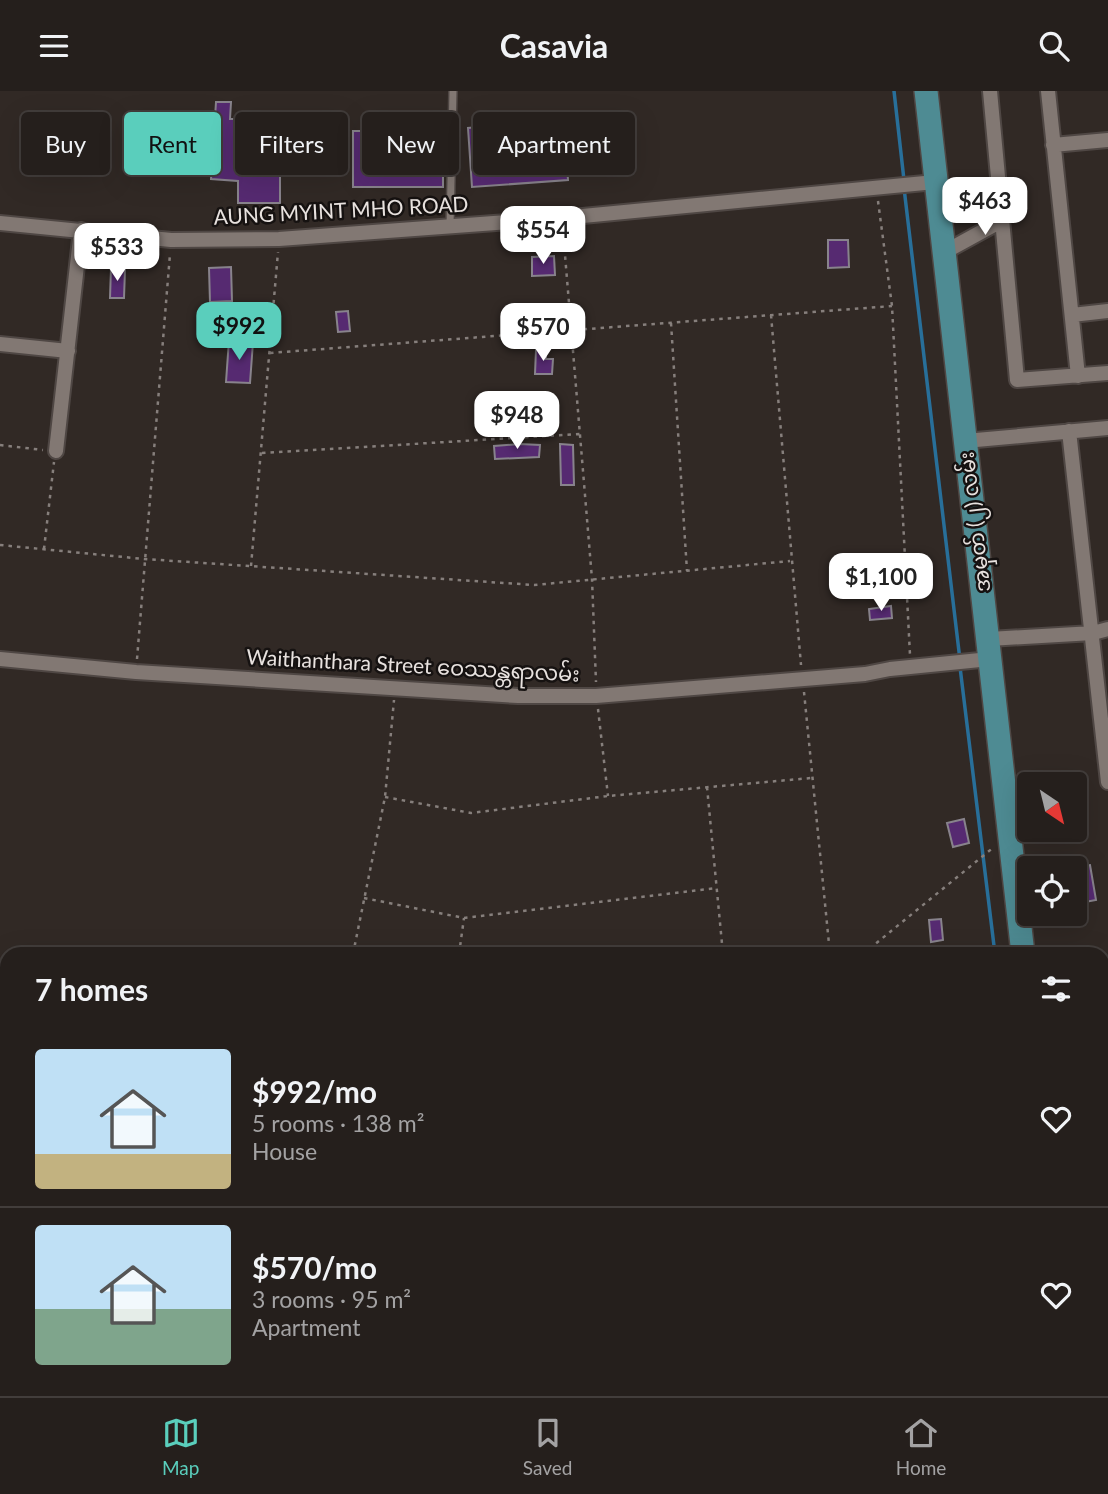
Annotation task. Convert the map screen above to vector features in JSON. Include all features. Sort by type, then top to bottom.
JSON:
[{"type":"main road","name":"အမှတ် (၂) လမ်း","points":[[926,91],[1022,947]]},
{"type":"street","points":[[990,91],[1017,380],[1108,373]]},
{"type":"street","points":[[1048,91],[1078,376]]},
{"type":"street","points":[[1053,145],[1108,141]]},
{"type":"street","name":"AUNG MYINT MHO ROAD","points":[[0,223],[171,240],[279,239],[562,218],[935,182]]},
{"type":"street","points":[[943,253],[1001,221]]},
{"type":"street","points":[[56,451],[81,230]]},
{"type":"street","points":[[1072,315],[1108,311]]},
{"type":"street","points":[[0,344],[68,351]]},
{"type":"street","points":[[965,441],[1108,428]]},
{"type":"street","points":[[1069,431],[1108,782]]},
{"type":"street","name":"Waithanthara Street ဝေဿန္တရာလမ်း","points":[[0,659],[136,672],[395,690],[519,696],[596,696],[865,674],[1108,629]]},
{"type":"lane","points":[[450,226],[453,91]]},
{"type":"path","points":[[876,187],[892,306],[910,667]]},
{"type":"path","points":[[562,218],[592,579],[596,696],[608,796]]},
{"type":"path","points":[[251,566],[279,239]]},
{"type":"path","points":[[136,672],[171,240]]},
{"type":"path","points":[[270,353],[892,306]]},
{"type":"path","points":[[771,315],[790,561],[829,947]]},
{"type":"path","points":[[671,323],[687,571]]},
{"type":"path","points":[[261,453],[580,434]]},
{"type":"path","points":[[0,445],[56,451],[44,549]]},
{"type":"path","points":[[0,545],[144,559],[534,585],[790,561]]},
{"type":"path","points":[[354,947],[384,797],[395,690]]},
{"type":"path","points":[[384,797],[471,813],[608,796],[811,778]]},
{"type":"path","points":[[707,787],[722,947]]},
{"type":"path","points":[[872,947],[1010,834]]},
{"type":"path","points":[[364,898],[464,918],[717,888]]},
{"type":"path","points":[[460,947],[464,918]]},
{"type":"building","points":[[216,102],[231,102],[230,119],[235,119],[235,175],[280,175],[280,203],[238,203],[238,181],[211,179],[211,175],[221,175],[221,112],[215,112]]},
{"type":"building","points":[[468,128],[473,128],[473,175],[568,175],[568,180],[472,187]]},
{"type":"building","points":[[353,131],[362,131],[362,175],[443,175],[443,187],[353,187]]},
{"type":"building","points":[[828,240],[848,240],[849,267],[828,268]]},
{"type":"building","points":[[554,256],[555,275],[532,276],[532,257]]},
{"type":"building","points":[[231,267],[232,301],[210,302],[209,268]]},
{"type":"building","points":[[111,268],[125,269],[124,298],[110,298]]},
{"type":"building","points":[[348,311],[350,331],[338,332],[336,312]]},
{"type":"building","points":[[229,340],[253,342],[250,383],[226,382]]},
{"type":"building","points":[[536,350],[546,350],[546,359],[553,359],[552,374],[535,374]]},
{"type":"building","points":[[560,444],[573,445],[574,485],[561,485]]},
{"type":"building","points":[[540,445],[539,457],[495,459],[494,446]]},
{"type":"building","points":[[891,606],[892,618],[870,620],[869,609]]},
{"type":"building","points":[[964,819],[969,843],[953,847],[947,823]]},
{"type":"building","points":[[1087,865],[1090,865],[1096,900],[1087,902]]},
{"type":"building","points":[[941,919],[943,940],[931,942],[929,920]]},
{"type":"waterway","points":[[894,91],[904,180]]},
{"type":"waterway","points":[[904,188],[960,660]]},
{"type":"waterway","points":[[960,667],[994,947]]}]
